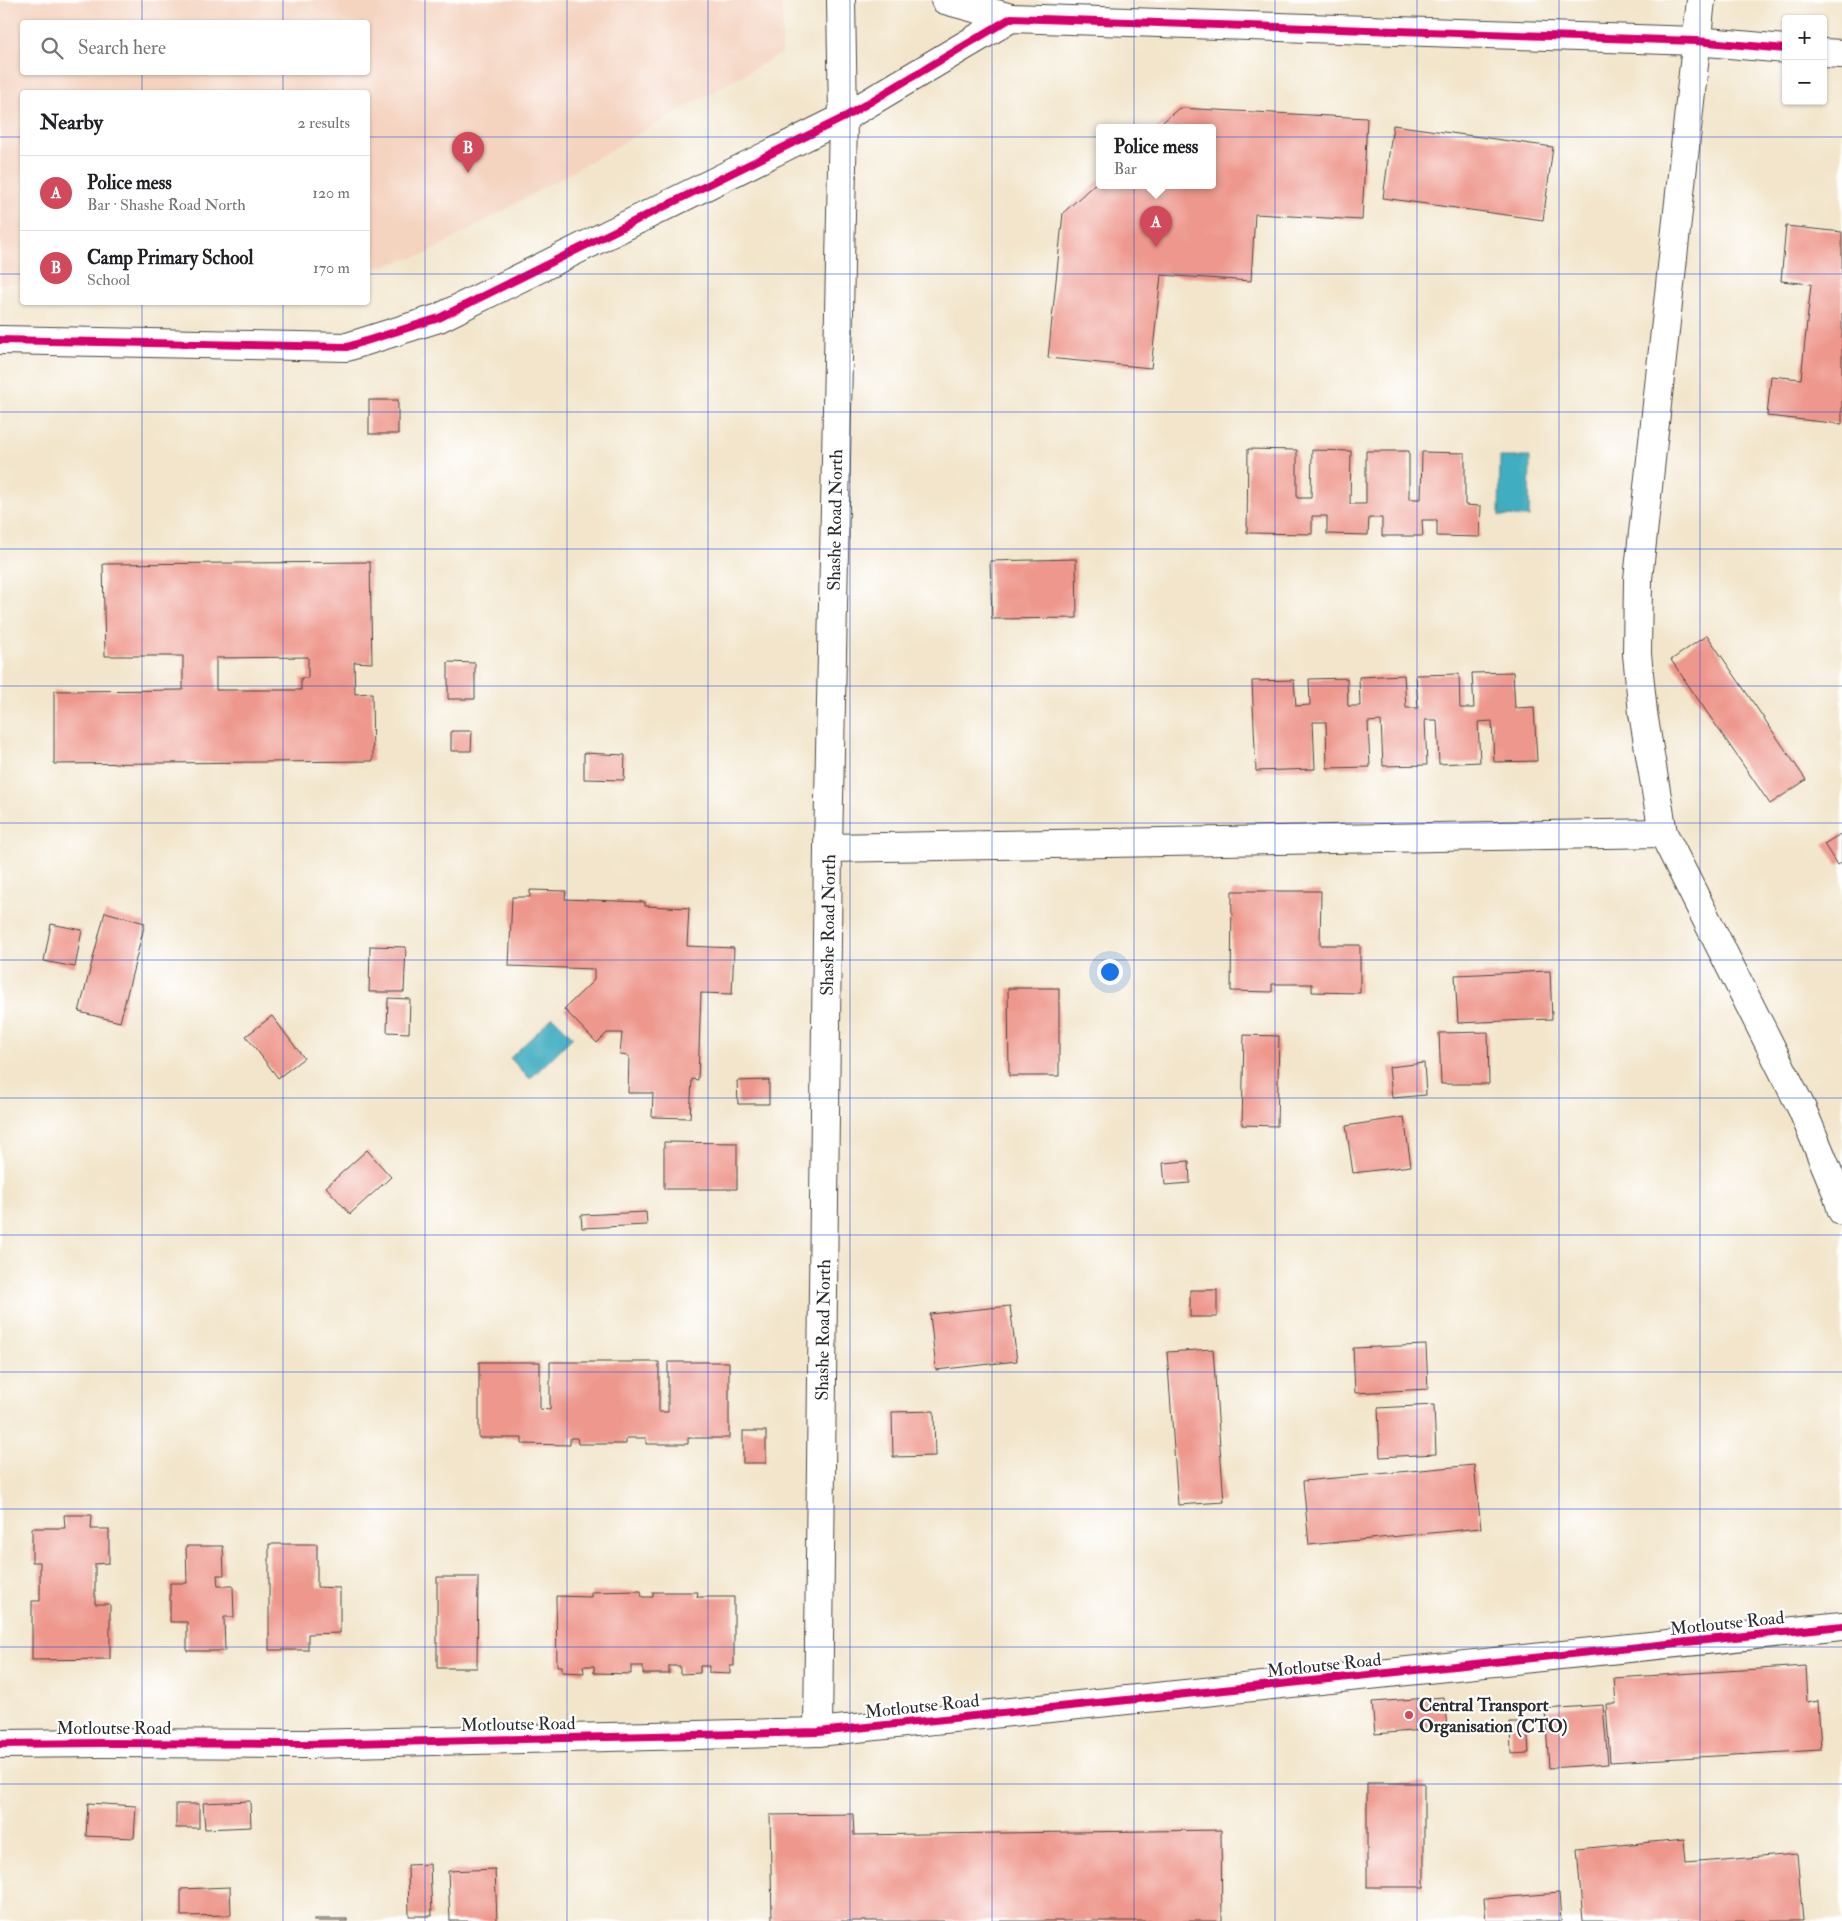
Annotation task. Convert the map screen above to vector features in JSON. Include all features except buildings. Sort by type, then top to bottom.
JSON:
[{"type":"street","name":"Shashe Road North","points":[[818,1732],[828,848],[843,118],[840,0]]},
{"type":"street","points":[[945,0],[1011,18],[1696,41],[1782,49]]},
{"type":"street","points":[[1701,0],[1638,579],[1637,654],[1643,713],[1664,832],[1802,1108],[1842,1211]]},
{"type":"street","points":[[0,340],[347,347],[439,318],[843,118],[1011,18]]},
{"type":"street","points":[[1827,53],[1842,54]]},
{"type":"street","points":[[828,848],[1664,832]]},
{"type":"street","name":"Motloutse Road","points":[[0,1744],[102,1742],[308,1744],[818,1732],[1842,1626]]},
{"type":"shaded area","points":[[0,0],[782,0],[782,53],[426,254],[370,269],[370,90],[20,90],[20,283],[0,284]]},
{"type":"water","points":[[1500,457],[1530,457],[1529,517],[1499,516]]},
{"type":"water","points":[[553,1017],[573,1037],[530,1079],[510,1058]]},
{"type":"cycle path","points":[[0,340],[347,347],[439,318],[843,118],[1011,18],[1696,41],[1782,49]]},
{"type":"cycle path","points":[[0,1744],[308,1744],[818,1732],[1842,1626]]},
{"type":"place","name":"Camp Primary School","points":[[468,173]]},
{"type":"place","name":"Police mess","points":[[1156,247]]},
{"type":"place","name":"Central Transport Organisation (CTO)","points":[[1409,1715]]}]
